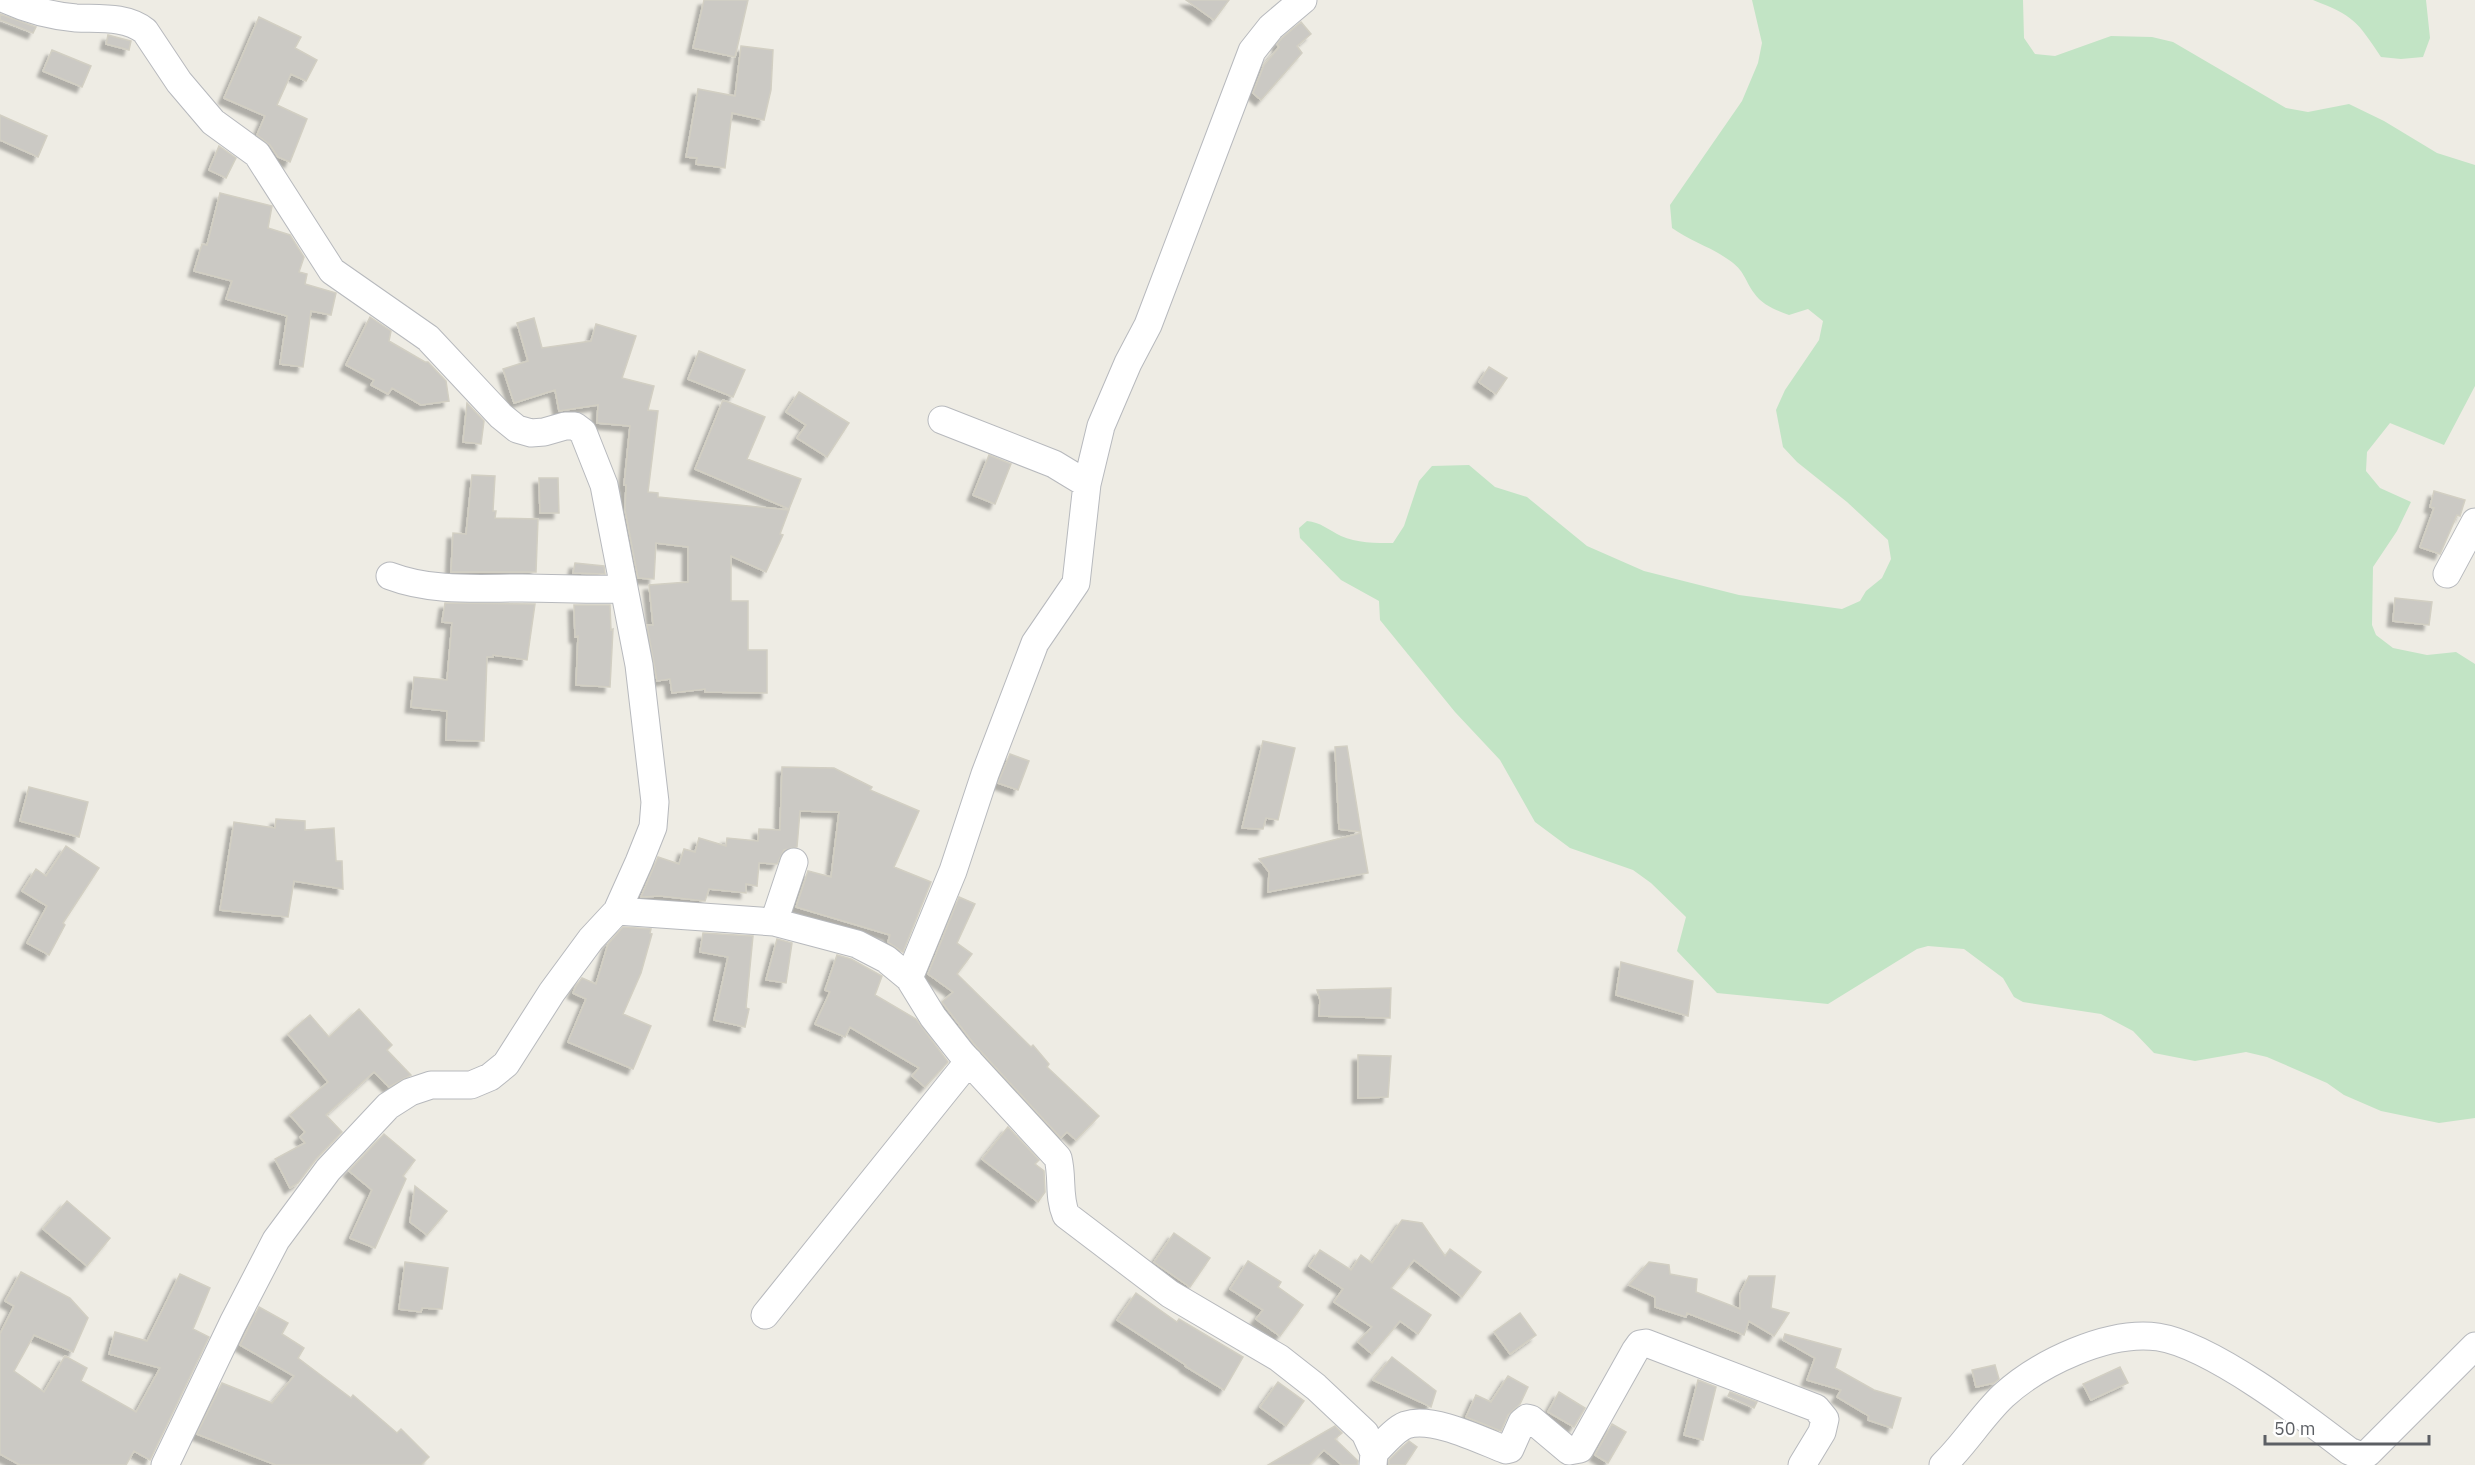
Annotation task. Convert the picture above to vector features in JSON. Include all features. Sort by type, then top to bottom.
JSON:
[{"type":"street","points":[[8,0],[49,14],[116,20],[139,26],[145,31],[179,82],[213,122],[257,154],[332,271],[428,339],[501,416],[517,429],[531,433],[575,426],[583,432],[604,484],[639,665],[655,802],[653,827],[617,911],[591,939],[552,992],[506,1064],[490,1077],[471,1085],[431,1085],[410,1092],[388,1106],[328,1170],[281,1234],[233,1323],[165,1465]]},
{"type":"street","points":[[909,978],[952,871],[985,774],[1035,643],[1076,583],[1087,484],[1101,426],[1128,363],[1148,325],[1252,51],[1271,27],[1303,0]]},
{"type":"street","points":[[942,420],[1054,464],[1087,484]]},
{"type":"street","points":[[2447,574],[2475,522]]},
{"type":"street","points":[[390,576],[413,585],[440,588],[537,588],[581,591],[624,589]]},
{"type":"street","points":[[774,922],[794,862]]},
{"type":"street","points":[[617,911],[774,922],[857,944],[886,959],[909,978],[933,1017],[969,1061],[1058,1158],[1061,1172],[1060,1201],[1066,1215],[1170,1294],[1279,1358],[1316,1387],[1365,1433],[1373,1459]]},
{"type":"street","points":[[765,1315],[969,1061]]},
{"type":"street","points":[[1943,1465],[2003,1396],[2017,1385],[2067,1355],[2103,1342],[2129,1337],[2157,1337],[2177,1342],[2236,1372],[2349,1451],[2359,1455],[2368,1453],[2475,1346]]},
{"type":"street","points":[[1373,1459],[1404,1425],[1420,1423],[1439,1425],[1506,1450],[1510,1449],[1522,1422],[1527,1418],[1569,1451],[1580,1449],[1635,1351],[1640,1344],[1646,1343],[1816,1408],[1825,1419],[1822,1432],[1802,1465]]},
{"type":"green space","points":[[1752,0],[2023,0],[2024,38],[2035,54],[2055,56],[2111,36],[2152,37],[2173,42],[2286,108],[2308,112],[2349,104],[2384,121],[2437,153],[2475,165],[2475,386],[2444,445],[2390,423],[2367,452],[2366,471],[2380,488],[2411,502],[2397,531],[2373,567],[2372,625],[2376,635],[2393,648],[2427,655],[2456,652],[2475,664],[2475,1118],[2439,1123],[2381,1111],[2344,1095],[2327,1083],[2267,1057],[2246,1052],[2195,1061],[2154,1053],[2133,1031],[2101,1014],[2023,1002],[2014,997],[2003,978],[1964,949],[1928,946],[1917,949],[1828,1004],[1717,993],[1677,951],[1686,917],[1651,883],[1633,870],[1570,848],[1535,822],[1500,760],[1455,712],[1380,620],[1379,601],[1341,580],[1300,538],[1299,528],[1307,521],[1353,540],[1393,543],[1404,526],[1419,481],[1432,466],[1469,465],[1495,487],[1527,497],[1587,546],[1644,571],[1739,595],[1842,609],[1860,601],[1866,591],[1882,578],[1891,559],[1888,540],[1847,502],[1797,462],[1783,447],[1776,410],[1785,390],[1819,340],[1823,321],[1808,309],[1789,315],[1765,304],[1757,297],[1734,264],[1672,228],[1670,205],[1742,101],[1758,63],[1762,43]]},
{"type":"green space","points":[[2313,0],[2426,0],[2430,38],[2423,57],[2401,59],[2381,57],[2360,27],[2353,21],[2338,11]]},
{"type":"building","points":[[704,0],[748,0],[735,57],[693,48]]},
{"type":"building","points":[[1186,0],[1229,0],[1214,20]]},
{"type":"building","points":[[0,14],[36,27],[33,33],[0,20]]},
{"type":"building","points":[[259,17],[301,37],[295,48],[317,60],[306,81],[291,74],[277,105],[307,119],[290,162],[278,157],[270,145],[257,135],[265,116],[224,98]]},
{"type":"building","points":[[1301,22],[1311,34],[1297,46],[1302,53],[1261,100],[1253,93],[1264,65],[1279,47],[1277,44],[1282,38]]},
{"type":"building","points":[[108,35],[131,41],[129,50],[106,44]]},
{"type":"building","points":[[741,46],[773,50],[771,90],[764,120],[732,113],[725,168],[696,164],[697,158],[686,157],[698,89],[735,96]]},
{"type":"building","points":[[52,50],[91,66],[82,87],[43,71]]},
{"type":"building","points":[[0,115],[47,136],[38,157],[0,140]]},
{"type":"building","points":[[219,146],[236,158],[226,178],[209,170]]},
{"type":"building","points":[[220,193],[272,206],[268,228],[290,235],[304,257],[299,272],[307,274],[305,284],[336,293],[331,315],[311,311],[303,367],[280,364],[287,316],[226,299],[232,281],[194,271],[202,244],[207,245]]},
{"type":"building","points":[[370,317],[391,331],[389,341],[428,362],[446,381],[449,401],[421,405],[392,388],[388,394],[371,385],[374,380],[346,365]]},
{"type":"building","points":[[534,318],[542,348],[591,341],[596,324],[636,336],[622,378],[654,386],[648,410],[658,411],[648,492],[658,493],[658,497],[789,510],[780,534],[783,535],[766,572],[731,556],[731,601],[748,601],[748,650],[767,650],[767,693],[705,692],[705,689],[672,693],[670,679],[657,681],[647,625],[653,625],[649,585],[688,582],[688,547],[656,543],[654,579],[638,578],[625,510],[626,485],[624,485],[630,426],[597,423],[598,405],[559,411],[555,390],[514,403],[503,369],[528,361],[517,323]]},
{"type":"building","points":[[699,351],[745,370],[733,397],[688,379]]},
{"type":"building","points":[[1489,367],[1507,378],[1496,394],[1479,382]]},
{"type":"building","points":[[799,392],[849,423],[827,457],[797,438],[806,425],[786,412]]},
{"type":"building","points":[[723,400],[765,417],[747,459],[801,479],[789,509],[695,469]]},
{"type":"building","points":[[467,403],[484,421],[481,444],[463,442]]},
{"type":"building","points":[[989,455],[1011,464],[995,504],[973,495]]},
{"type":"building","points":[[472,475],[495,476],[493,511],[496,511],[495,518],[538,519],[536,572],[451,572],[453,533],[466,534]]},
{"type":"building","points":[[539,478],[558,478],[559,513],[540,513]]},
{"type":"building","points":[[2434,491],[2465,500],[2460,516],[2457,515],[2440,554],[2420,547],[2434,508],[2430,507]]},
{"type":"building","points":[[575,563],[604,566],[605,574],[573,573]]},
{"type":"building","points":[[2395,598],[2432,602],[2429,625],[2393,621]]},
{"type":"building","points":[[445,603],[535,604],[527,660],[493,655],[493,657],[487,657],[484,741],[446,740],[447,711],[411,707],[414,677],[447,680],[452,623],[442,622]]},
{"type":"building","points":[[574,605],[610,605],[611,630],[613,629],[610,687],[576,685],[578,636],[575,637]]},
{"type":"building","points":[[1263,741],[1295,748],[1278,820],[1266,818],[1263,829],[1242,828]]},
{"type":"building","points":[[1347,746],[1361,832],[1339,829],[1335,747]]},
{"type":"building","points":[[1010,754],[1029,761],[1018,790],[998,783]]},
{"type":"building","points":[[782,767],[834,768],[872,787],[870,790],[919,811],[894,867],[931,882],[903,952],[888,942],[890,935],[796,907],[808,871],[831,877],[839,812],[800,811],[797,847],[784,850],[777,864],[759,863],[757,886],[746,884],[746,893],[709,889],[705,901],[660,896],[641,897],[658,857],[679,864],[684,849],[695,852],[699,838],[726,846],[727,838],[758,841],[759,829],[780,830]]},
{"type":"building","points":[[29,787],[88,802],[79,837],[20,821]]},
{"type":"building","points":[[276,819],[305,821],[305,830],[334,828],[336,861],[342,861],[343,889],[294,881],[288,917],[220,910],[234,822],[275,828]]},
{"type":"building","points":[[1361,833],[1368,873],[1268,892],[1269,872],[1259,859]]},
{"type":"building","points":[[66,846],[99,868],[63,923],[65,925],[49,955],[27,943],[47,906],[22,891],[36,869],[46,876]]},
{"type":"building","points":[[959,897],[975,904],[957,943],[972,954],[957,974],[1031,1047],[1033,1045],[1049,1064],[1047,1067],[1099,1116],[1076,1140],[1067,1132],[1061,1138],[974,1044],[942,1002],[953,992],[928,974]]},
{"type":"building","points":[[623,927],[651,929],[652,934],[641,973],[623,1014],[651,1026],[633,1069],[568,1042],[586,999],[573,993],[576,986],[582,978],[596,984],[608,944]]},
{"type":"building","points":[[703,933],[753,936],[746,1008],[749,1009],[745,1027],[714,1020],[728,957],[700,952]]},
{"type":"building","points":[[777,939],[792,943],[786,983],[766,980]]},
{"type":"building","points":[[837,955],[851,959],[882,976],[875,995],[916,1019],[948,1062],[925,1087],[912,1076],[919,1068],[850,1027],[845,1037],[815,1024],[830,992],[825,990]]},
{"type":"building","points":[[1621,962],[1693,981],[1688,1016],[1616,995]]},
{"type":"building","points":[[1391,988],[1390,1018],[1319,1016],[1320,1000],[1317,990]]},
{"type":"building","points":[[359,1009],[392,1045],[387,1050],[411,1075],[389,1087],[374,1072],[326,1115],[342,1132],[316,1159],[298,1183],[290,1188],[275,1159],[305,1143],[300,1137],[305,1132],[290,1115],[328,1082],[288,1034],[310,1015],[329,1037]]},
{"type":"building","points":[[1358,1055],[1391,1056],[1388,1097],[1358,1098]]},
{"type":"building","points":[[1008,1127],[1039,1160],[1035,1164],[1044,1171],[1045,1192],[1038,1202],[982,1159]]},
{"type":"building","points":[[384,1134],[415,1160],[403,1176],[406,1179],[375,1248],[350,1238],[372,1190],[349,1171]]},
{"type":"building","points":[[415,1186],[447,1211],[427,1235],[410,1222]]},
{"type":"building","points":[[67,1201],[110,1238],[87,1266],[43,1229]]},
{"type":"building","points":[[1402,1220],[1422,1223],[1445,1256],[1450,1249],[1481,1272],[1462,1297],[1414,1260],[1391,1288],[1431,1315],[1418,1334],[1400,1321],[1372,1354],[1358,1342],[1372,1327],[1334,1302],[1343,1289],[1309,1266],[1320,1250],[1351,1270],[1361,1255],[1372,1263]]},
{"type":"building","points":[[1174,1233],[1210,1258],[1190,1287],[1154,1262]]},
{"type":"building","points":[[1248,1261],[1281,1282],[1278,1287],[1303,1305],[1280,1336],[1256,1319],[1263,1310],[1230,1289]]},
{"type":"building","points":[[405,1262],[448,1268],[442,1309],[422,1308],[421,1312],[399,1309]]},
{"type":"building","points":[[1649,1262],[1669,1265],[1670,1274],[1697,1279],[1696,1292],[1740,1309],[1740,1294],[1749,1276],[1775,1276],[1771,1308],[1789,1313],[1774,1336],[1749,1321],[1744,1335],[1687,1313],[1686,1317],[1655,1307],[1655,1297],[1629,1285]]},
{"type":"building","points":[[21,1272],[70,1298],[88,1318],[73,1352],[34,1335],[14,1371],[44,1392],[65,1356],[87,1368],[81,1381],[136,1412],[160,1368],[109,1354],[115,1332],[147,1341],[180,1274],[210,1288],[193,1329],[209,1337],[150,1460],[134,1451],[126,1465],[20,1465],[0,1454],[0,1334],[14,1306],[5,1301]]},
{"type":"building","points":[[1136,1293],[1177,1322],[1179,1319],[1243,1357],[1224,1390],[1117,1320]]},
{"type":"building","points":[[259,1307],[288,1323],[282,1334],[304,1348],[298,1358],[351,1398],[353,1395],[397,1433],[401,1429],[429,1457],[421,1465],[276,1465],[197,1434],[222,1383],[272,1403],[294,1376],[240,1345]]},
{"type":"building","points":[[1520,1313],[1536,1335],[1510,1354],[1494,1332]]},
{"type":"building","points":[[1785,1334],[1841,1349],[1835,1368],[1874,1390],[1901,1398],[1892,1428],[1868,1420],[1869,1416],[1837,1397],[1841,1390],[1807,1380],[1815,1358],[1783,1340]]},
{"type":"building","points":[[1392,1357],[1436,1391],[1431,1407],[1373,1380]]},
{"type":"building","points":[[1995,1365],[1999,1379],[1994,1383],[1976,1387],[1972,1370]]},
{"type":"building","points":[[2120,1367],[2128,1383],[2091,1400],[2083,1384]]},
{"type":"building","points":[[1508,1376],[1528,1387],[1520,1404],[1508,1415],[1501,1431],[1466,1417],[1476,1395],[1491,1402]]},
{"type":"building","points":[[1698,1380],[1716,1387],[1703,1440],[1684,1435]]},
{"type":"building","points":[[1278,1382],[1304,1401],[1286,1426],[1260,1407]]},
{"type":"building","points":[[1559,1392],[1585,1408],[1574,1427],[1548,1412]]},
{"type":"building","points":[[1730,1392],[1757,1402],[1754,1408],[1728,1396]]},
{"type":"building","points":[[1612,1424],[1626,1432],[1608,1463],[1595,1455]]},
{"type":"building","points":[[1335,1426],[1342,1433],[1335,1439],[1358,1461],[1357,1465],[1342,1465],[1324,1450],[1309,1465],[1268,1465]]},
{"type":"building","points":[[1409,1441],[1417,1447],[1405,1465],[1389,1465],[1389,1460]]}]
